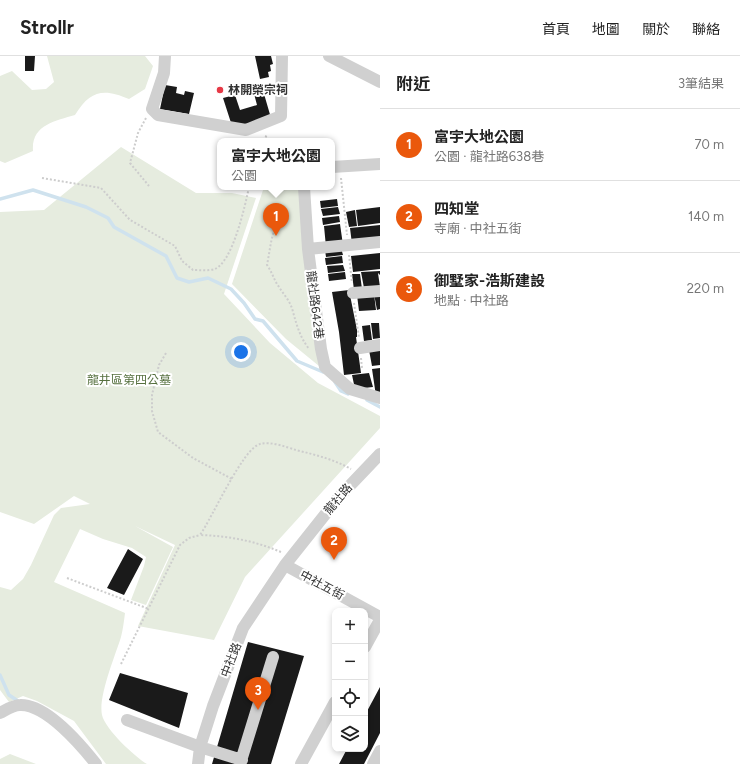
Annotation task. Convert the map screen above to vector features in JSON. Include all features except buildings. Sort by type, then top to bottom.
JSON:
[{"type":"street","points":[[165,56],[164,73],[152,109],[158,115],[246,130],[281,116],[282,56]]},
{"type":"street","points":[[329,56],[380,82]]},
{"type":"street","points":[[336,167],[380,164]]},
{"type":"street","name":"龍社路642巷","points":[[304,190],[308,249],[325,367],[350,390],[380,398]]},
{"type":"street","points":[[308,249],[380,242]]},
{"type":"street","points":[[353,294],[380,291]]},
{"type":"street","points":[[360,348],[380,345]]},
{"type":"street","name":"龍社路","points":[[288,560],[359,474],[380,454]]},
{"type":"street","name":"中社五街","points":[[288,560],[380,618]]},
{"type":"street","name":"中社路","points":[[198,764],[200,747],[213,706],[243,628],[288,560]]},
{"type":"street","points":[[367,644],[380,618]]},
{"type":"street","points":[[127,720],[241,762],[273,657]]},
{"type":"street","points":[[0,713],[18,704],[29,706],[59,723],[76,739],[96,764]]},
{"type":"street","points":[[301,764],[332,707]]},
{"type":"street","points":[[373,764],[380,751]]},
{"type":"path","points":[[149,186],[130,163],[138,133],[152,109]]},
{"type":"path","points":[[336,167],[348,245],[362,368]]},
{"type":"path","points":[[42,178],[101,188],[130,220],[175,246],[182,261],[193,270],[215,269],[228,256],[238,231],[248,190]]},
{"type":"path","points":[[286,212],[279,219],[275,227],[269,247],[266,265],[272,272],[279,288],[285,294],[293,310],[296,328],[300,336],[314,354],[323,359]]},
{"type":"path","points":[[166,353],[159,365],[152,395],[152,411],[158,432],[193,458],[232,479]]},
{"type":"path","points":[[200,535],[244,457],[261,443],[278,445],[318,454],[359,474]]},
{"type":"path","points":[[121,664],[180,545],[189,538],[200,535],[236,538],[258,542],[288,560]]},
{"type":"path","points":[[67,578],[148,609]]},
{"type":"green space","points":[[47,56],[145,56],[153,66],[145,89],[129,99],[112,93],[92,96],[86,100],[75,115],[52,122],[40,130],[33,142],[33,151],[5,163],[0,161],[0,76],[12,71],[32,90],[46,89],[54,82]]},
{"type":"green space","name":"龍井區第四公墓","points":[[121,147],[196,193],[232,193],[256,198],[224,294],[270,343],[318,383],[380,416],[380,428],[245,577],[214,640],[138,626],[175,545],[135,526],[173,547],[146,605],[131,600],[146,557],[132,548],[103,539],[80,529],[54,582],[125,613],[121,637],[111,665],[102,698],[102,715],[104,721],[114,735],[128,749],[147,764],[106,764],[74,721],[37,701],[23,696],[9,702],[0,690],[0,587],[11,590],[23,579],[54,515],[61,508],[90,504],[74,496],[34,524],[0,512],[0,212],[44,210]]},
{"type":"green space","points":[[263,190],[299,190],[319,366],[286,339],[232,284]]},
{"type":"green space","points":[[10,754],[36,764],[0,764],[0,759]]},
{"type":"waterway","points":[[0,199],[33,190],[86,207],[108,218],[114,227],[166,256],[177,278],[189,282],[208,278],[231,289],[244,303],[255,319],[263,321],[297,361],[323,372]]},
{"type":"waterway","points":[[335,382],[341,391],[348,394]]},
{"type":"waterway","points":[[367,400],[380,407]]},
{"type":"waterway","points":[[0,675],[9,695],[18,701]]},
{"type":"place","name":"林開榮宗祠","points":[[220,90]]},
{"type":"place","name":"富宇大地公園","points":[[276,236]]},
{"type":"place","name":"四知堂","points":[[334,560]]},
{"type":"place","name":"御墅家-浩斯建設","points":[[258,710]]}]
